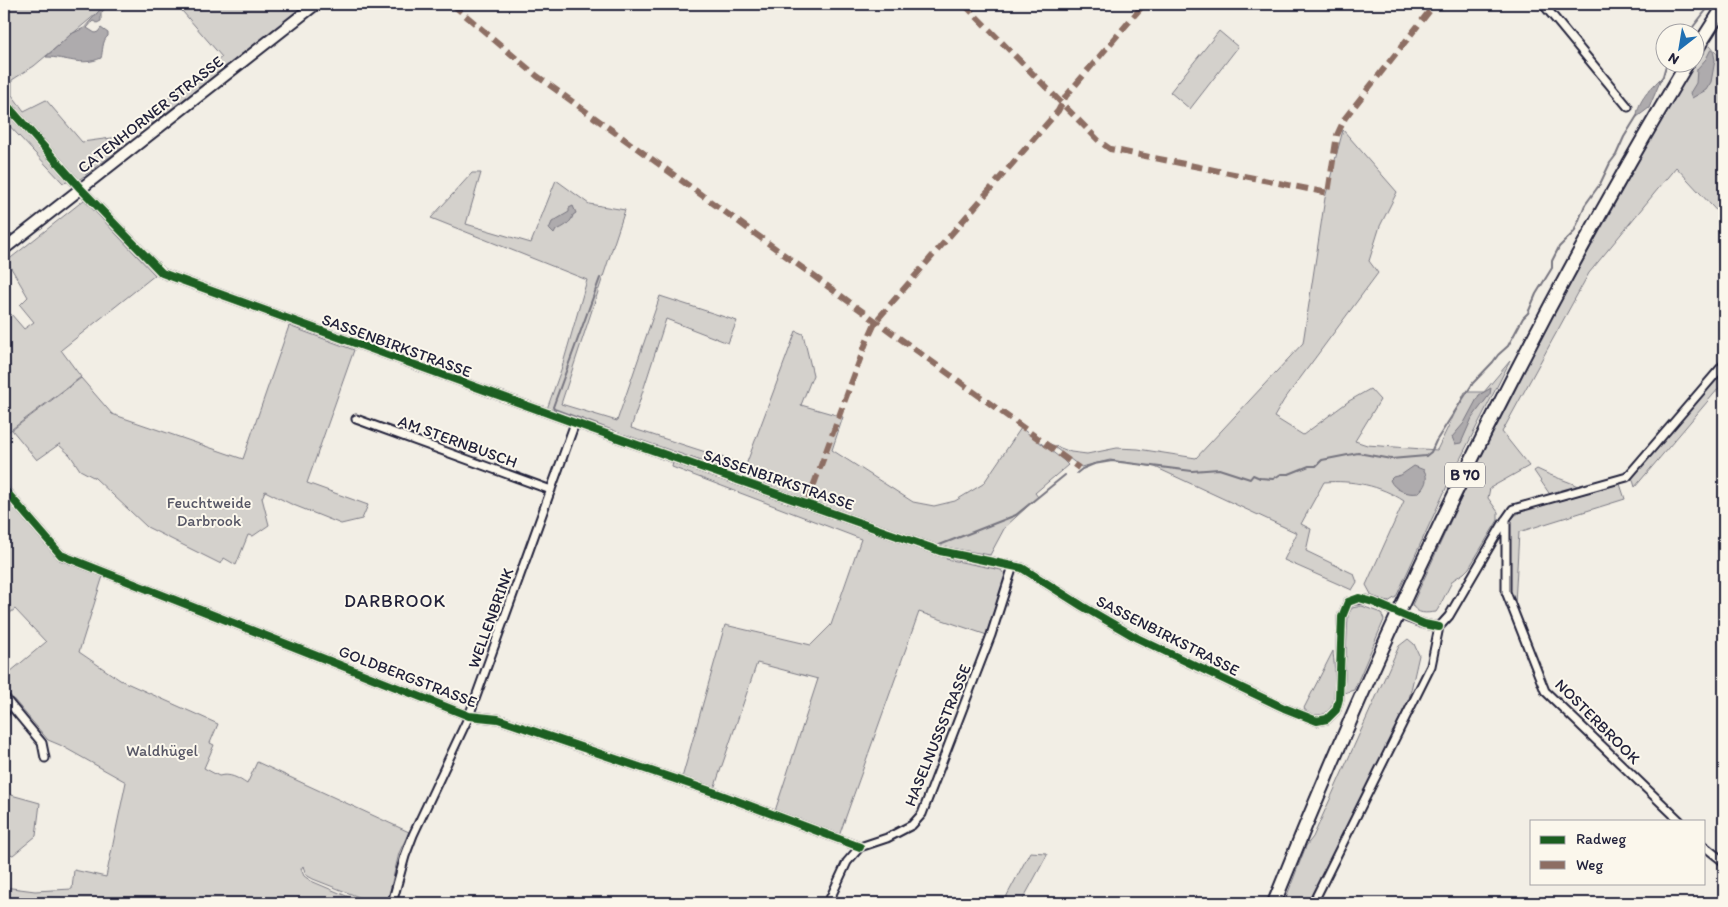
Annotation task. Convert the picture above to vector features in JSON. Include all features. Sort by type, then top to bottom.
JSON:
[{"type":"highway","points":[[1706,34],[1724,6]]},
{"type":"highway","name":"B 70","points":[[1274,903],[1340,743],[1392,626],[1488,426],[1593,226],[1682,72]]},
{"type":"street","name":"CATENHORNER STRASSE","points":[[4,249],[316,4]]},
{"type":"street","points":[[1543,4],[1628,107]]},
{"type":"street","name":"SASSENBIRKSTRASSE","points":[[4,102],[80,188],[162,273],[575,423],[940,551],[1022,568],[1137,638],[1284,708],[1317,721],[1327,719],[1336,710],[1339,699],[1342,617],[1348,602],[1359,598],[1389,609]]},
{"type":"street","points":[[1313,903],[1431,666],[1439,627],[1449,616],[1513,509],[1627,477],[1724,364]]},
{"type":"street","name":"AM STERNBUSCH","points":[[356,419],[551,490]]},
{"type":"street","name":"WELLENBRINK","points":[[392,903],[413,834],[469,716],[575,423]]},
{"type":"street","name":"GOLDBERGSTRASSE","points":[[4,489],[61,555],[469,716],[498,719],[716,793],[860,847]]},
{"type":"street","name":"NOSTERBROOK","points":[[1506,519],[1506,592],[1545,690],[1679,820]]},
{"type":"street","name":"HASELNUSSSTRASSE","points":[[860,847],[887,838],[912,825],[922,814],[991,635],[1013,566]]},
{"type":"street","points":[[1403,616],[1424,624],[1439,627]]},
{"type":"street","points":[[4,714],[6,700]]},
{"type":"street","points":[[6,700],[42,743],[45,758]]},
{"type":"street","points":[[828,903],[848,862],[860,847]]},
{"type":"street","points":[[1706,848],[1724,862]]},
{"type":"green space","points":[[4,4],[108,4],[34,66],[12,80],[12,95],[24,111],[46,100],[82,142],[119,137],[128,143],[80,179],[63,183],[4,120]]},
{"type":"green space","points":[[176,4],[294,4],[300,9],[152,124],[144,117],[222,57]]},
{"type":"green space","points":[[1219,31],[1238,47],[1190,109],[1170,92]]},
{"type":"green space","points":[[1706,40],[1724,62],[1724,217],[1676,167],[1589,273],[1502,432],[1529,466],[1490,488],[1488,498],[1498,512],[1498,520],[1469,568],[1453,580],[1436,612],[1420,612],[1412,605],[1496,422],[1537,344],[1688,72],[1706,72]]},
{"type":"green space","points":[[1343,130],[1397,192],[1380,226],[1369,261],[1378,273],[1284,400],[1274,417],[1303,435],[1349,401],[1370,389],[1380,400],[1355,441],[1367,445],[1437,450],[1465,392],[1484,392],[1510,361],[1453,473],[1396,597],[1388,602],[1372,596],[1366,585],[1404,501],[1385,491],[1376,487],[1355,483],[1324,482],[1301,524],[1311,529],[1306,551],[1354,574],[1357,582],[1352,590],[1284,560],[1297,533],[1155,467],[1110,460],[1081,467],[1050,444],[1071,452],[1087,454],[1117,448],[1138,449],[1196,458],[1303,343],[1325,198]]},
{"type":"green space","points":[[472,173],[481,173],[466,224],[531,243],[556,180],[589,204],[625,210],[561,404],[617,421],[660,296],[737,321],[728,343],[666,319],[631,428],[746,465],[796,331],[803,334],[813,375],[801,405],[843,417],[832,450],[913,502],[934,506],[955,501],[983,484],[1021,428],[1068,465],[1035,493],[1038,497],[1005,527],[990,555],[950,548],[946,559],[1001,570],[1006,577],[987,635],[919,612],[839,836],[775,811],[818,679],[757,663],[714,789],[682,778],[725,625],[811,645],[831,625],[861,539],[672,467],[675,453],[547,409],[562,367],[587,280],[431,218]]},
{"type":"green space","points":[[84,200],[155,275],[61,350],[81,377],[4,435],[4,319],[11,314],[24,329],[34,322],[20,305],[28,297],[7,261]]},
{"type":"green space","name":"Feuchtweide Darbrook","points":[[289,326],[354,350],[307,483],[368,505],[362,519],[341,524],[291,504],[265,491],[262,498],[269,525],[253,536],[248,535],[236,565],[224,558],[221,564],[147,527],[95,478],[80,470],[70,455],[59,445],[61,443],[37,460],[12,430],[81,378],[112,414],[243,459]]},
{"type":"green space","points":[[1724,369],[1724,382],[1635,487],[1632,477]]},
{"type":"green space","points":[[1537,469],[1582,488],[1551,496],[1534,471]]},
{"type":"green space","points":[[1620,484],[1625,499],[1519,532],[1515,604],[1510,594],[1507,526],[1513,517],[1528,509]]},
{"type":"green space","name":"Waldhügel","points":[[4,496],[59,560],[103,576],[79,652],[120,680],[218,724],[210,743],[214,745],[204,768],[219,776],[227,775],[234,777],[247,784],[257,762],[409,832],[399,853],[387,903],[374,903],[313,879],[306,875],[303,866],[301,869],[304,876],[311,881],[363,903],[4,903],[4,887],[35,891],[72,889],[74,870],[106,877],[126,782],[48,740],[4,688],[4,677],[46,642],[15,609],[4,618]]},
{"type":"green space","points":[[1362,606],[1381,613],[1384,620],[1354,690],[1344,693],[1348,615],[1352,608]]},
{"type":"green space","points":[[1408,639],[1414,644],[1419,655],[1409,699],[1310,903],[1284,903],[1306,846],[1313,837],[1399,646]]},
{"type":"green space","points":[[1333,651],[1334,700],[1331,708],[1325,713],[1311,714],[1304,708]]},
{"type":"green space","points":[[4,793],[40,803],[36,836],[13,855],[4,852]]},
{"type":"green space","points":[[1030,852],[1046,853],[1047,855],[1021,903],[1003,903]]},
{"type":"shaded area","points":[[105,4],[108,5],[101,13],[101,21],[97,23],[93,21],[87,28],[95,33],[101,28],[108,33],[101,58],[94,61],[80,62],[46,57],[71,34],[84,28]]},
{"type":"shaded area","points":[[1711,49],[1713,50],[1715,60],[1711,82],[1706,90],[1692,98],[1690,93],[1696,83],[1697,72],[1706,72],[1706,59]]},
{"type":"shaded area","points":[[1662,77],[1649,108],[1637,117],[1642,100]]},
{"type":"shaded area","points":[[573,206],[576,213],[569,222],[556,230],[554,234],[549,229],[552,222],[569,212],[569,208]]},
{"type":"shaded area","points":[[1491,388],[1490,394],[1472,418],[1461,443],[1455,444],[1452,437],[1464,423],[1479,395]]},
{"type":"shaded area","points":[[1414,466],[1424,470],[1426,477],[1426,483],[1418,493],[1402,491],[1392,484],[1390,480],[1393,477],[1401,475]]},
{"type":"waterway","points":[[1697,22],[1711,4]]},
{"type":"waterway","points":[[1660,81],[1664,72]]},
{"type":"waterway","points":[[1077,473],[1094,464],[1112,461],[1192,471],[1219,469],[1250,479],[1253,475],[1260,478],[1273,479],[1281,474],[1289,474],[1309,466],[1316,466],[1322,460],[1358,453],[1391,459],[1426,456],[1431,452],[1473,383],[1508,346],[1552,268],[1552,261],[1559,247],[1574,232],[1585,205],[1600,184],[1637,116]]},
{"type":"waterway","points":[[600,278],[553,407],[616,432]]},
{"type":"waterway","points":[[624,435],[723,469]]},
{"type":"waterway","points":[[658,457],[798,506]]},
{"type":"waterway","points":[[732,473],[804,499]]},
{"type":"waterway","points":[[816,503],[937,546],[1016,515],[1065,475]]},
{"type":"waterway","points":[[816,512],[901,541]]},
{"type":"waterway","points":[[909,544],[949,557],[981,563]]},
{"type":"marked path","points":[[452,4],[537,76],[1079,468]]},
{"type":"marked path","points":[[964,4],[1099,141],[1110,149],[1328,193],[1337,135],[1345,118],[1435,4]]},
{"type":"marked path","points":[[807,503],[866,343],[876,321],[1058,111],[1066,96],[1144,4]]},
{"type":"cycle path","points":[[4,102],[80,188],[162,273],[575,423],[940,551],[1022,568],[1137,638],[1284,708],[1317,721],[1327,719],[1336,710],[1339,699],[1342,617],[1348,602],[1359,598],[1424,624],[1439,627]]},
{"type":"cycle path","points":[[4,489],[61,555],[469,716],[498,719],[716,793],[860,847]]},
{"type":"district","name":"DARBROOK","points":[[395,601]]}]
